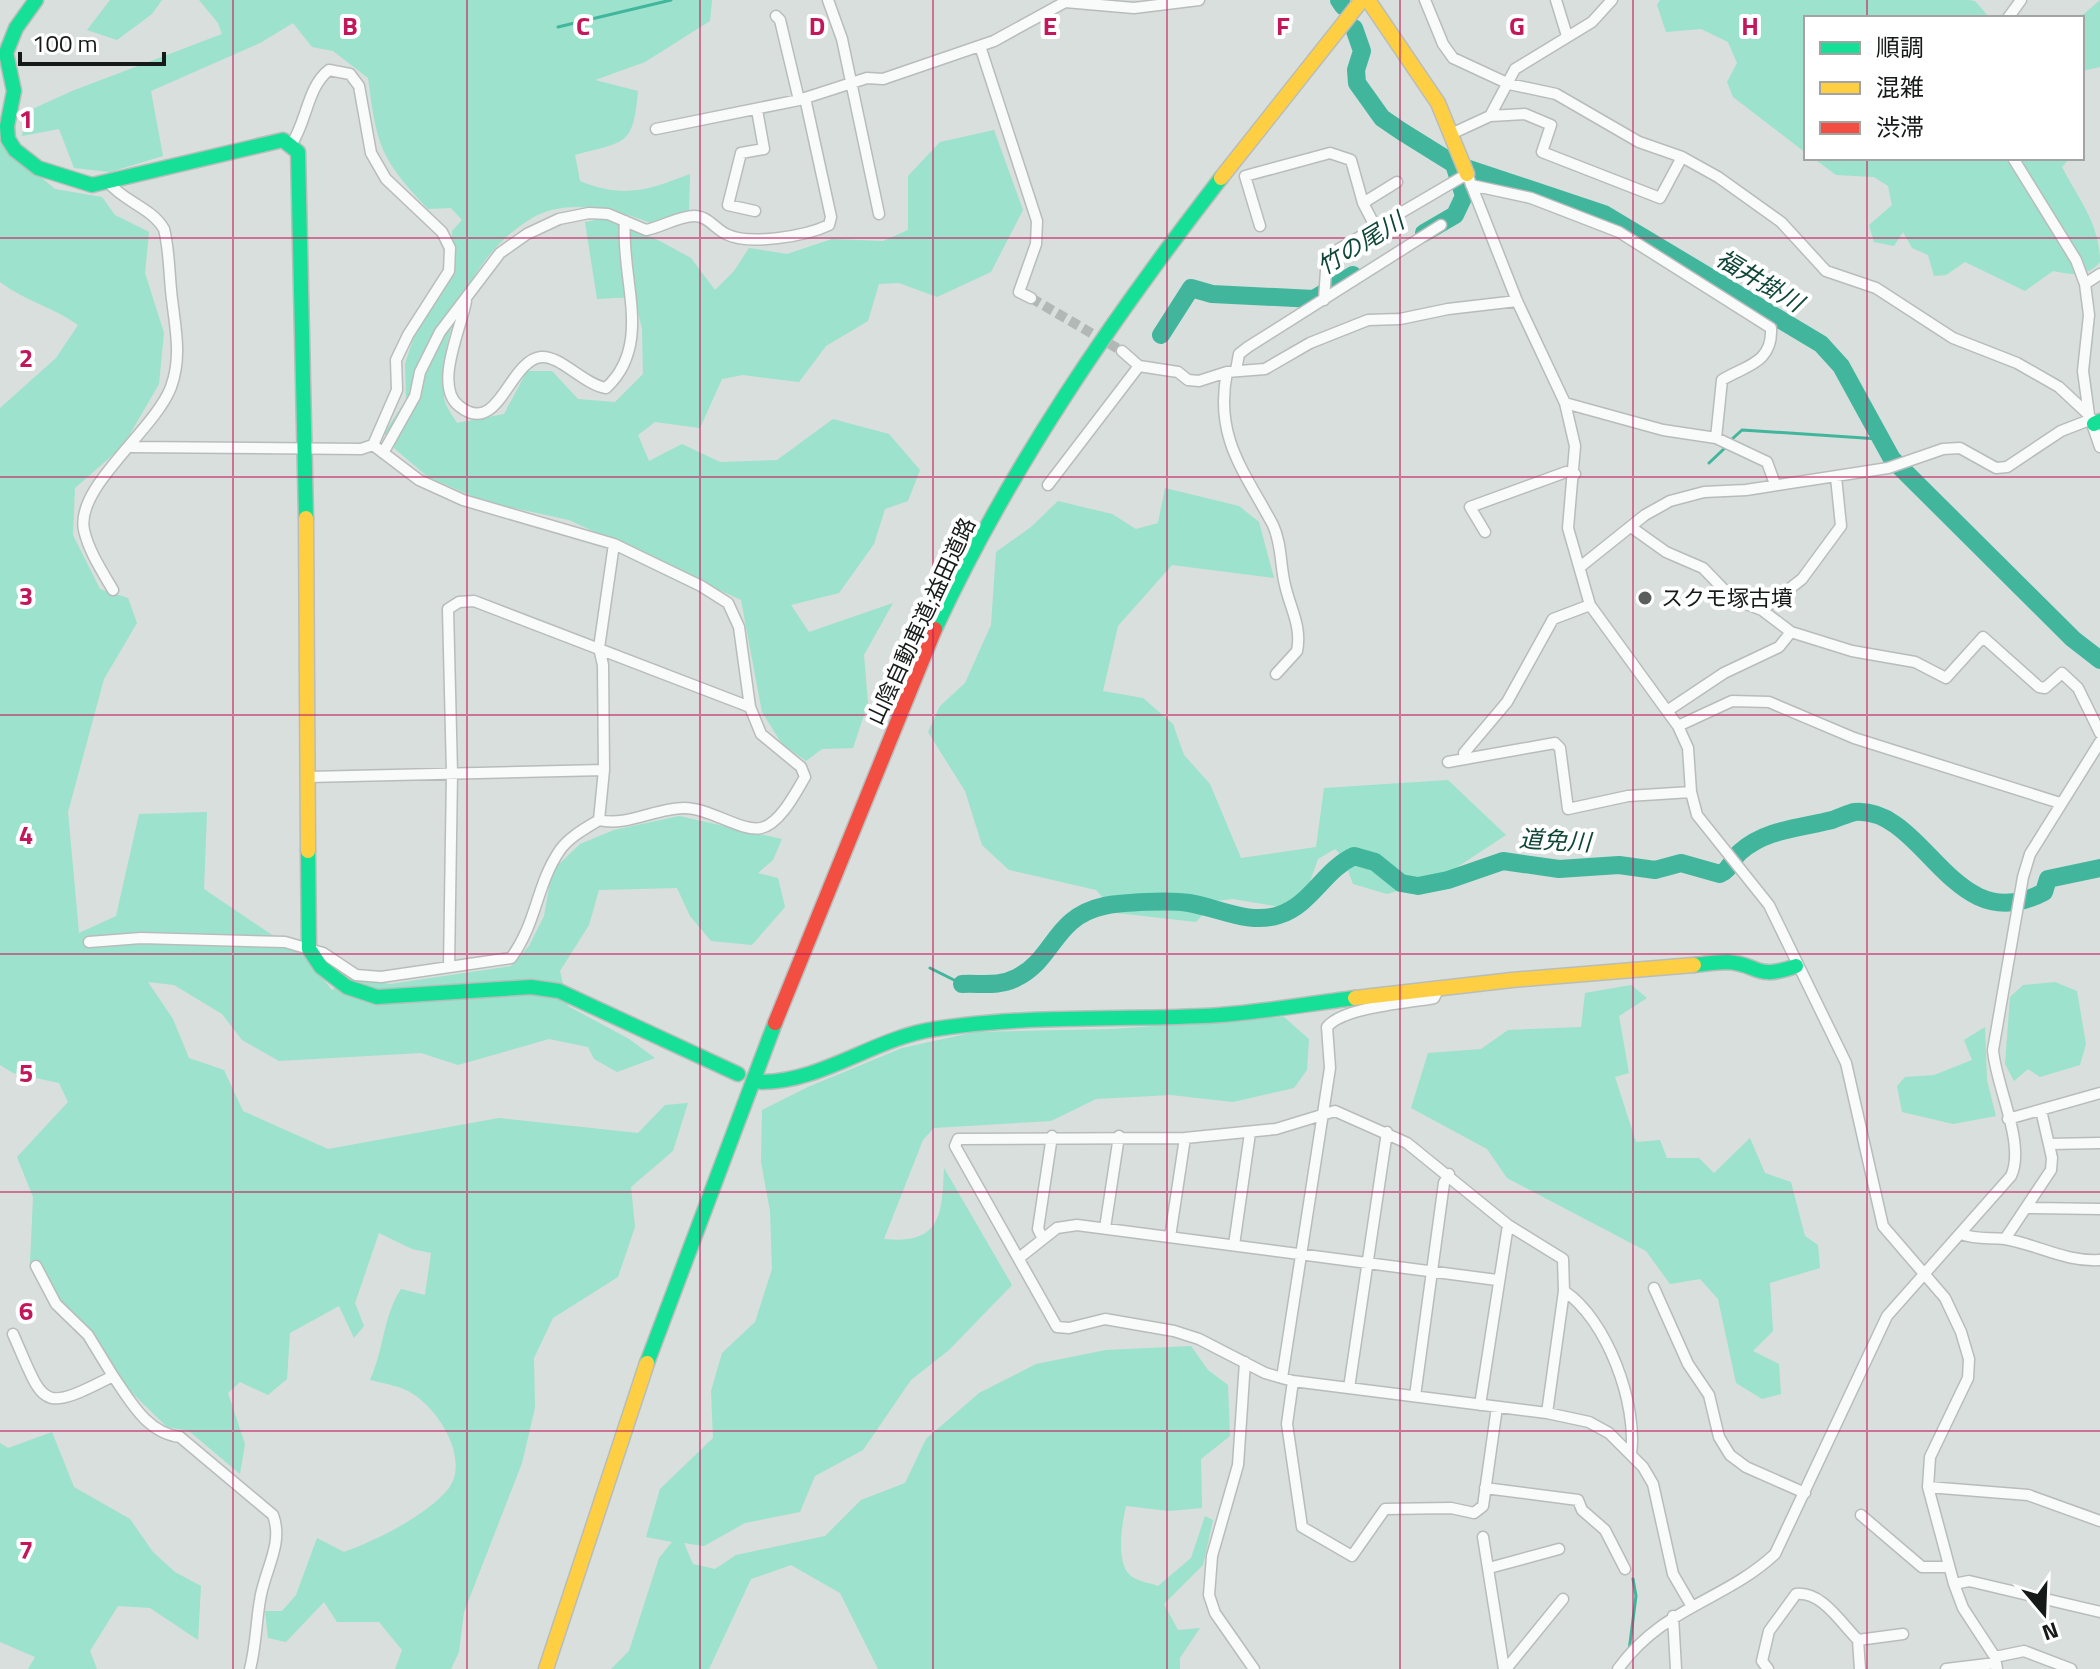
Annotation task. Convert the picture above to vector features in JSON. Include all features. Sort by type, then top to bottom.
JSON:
[{"type":"main road","points":[[36,0],[9,42],[5,57],[12,78],[6,128],[12,145],[26,161],[78,183],[108,182],[236,152],[266,141],[283,140],[298,152],[306,446],[309,949],[328,975],[354,991],[377,997],[531,987],[559,991],[738,1074]]},
{"type":"main road","name":"山陰自動車道;益田道路","points":[[546,1669],[658,1335],[746,1093],[886,748],[963,572],[1041,433],[1095,352],[1168,249],[1362,0]]},
{"type":"main road","points":[[1368,0],[1419,70],[1451,134],[1469,180]]},
{"type":"main road","points":[[761,1082],[788,1082],[893,1040],[933,1029],[1057,1018],[1206,1016],[1439,988],[1730,962],[1759,973],[1776,973],[1796,966]]},
{"type":"street","points":[[828,0],[851,83],[879,214]]},
{"type":"street","points":[[656,129],[757,110],[867,78],[883,79],[980,46],[1021,28],[1065,2],[1134,8],[1199,0]]},
{"type":"street","points":[[1425,0],[1443,44],[1453,58],[1509,84],[1556,94],[1639,142],[1682,157],[1755,202],[1781,222],[1826,271],[1876,288],[1953,338],[2044,376],[2094,420]]},
{"type":"street","points":[[1556,0],[1567,36]]},
{"type":"street","points":[[1490,116],[1515,69],[1525,60],[1592,22],[1612,0]]},
{"type":"street","points":[[383,453],[415,396],[420,372],[440,332],[500,253],[527,234],[559,219],[589,213],[608,214],[646,230],[691,216],[704,217],[725,234],[738,238],[796,237],[829,225],[831,217],[802,99],[780,20],[776,16]]},
{"type":"street","points":[[980,46],[1033,200],[1036,244],[1019,292],[1031,298]]},
{"type":"street","points":[[131,447],[223,450],[306,446],[361,449],[373,445],[397,390],[396,360],[408,335],[449,271],[450,248],[442,232],[414,210],[386,179],[371,153],[359,86],[350,74],[329,70],[318,78],[300,132],[291,145]]},
{"type":"street","points":[[755,211],[728,205],[741,153],[764,149],[757,110]]},
{"type":"street","points":[[1451,134],[1490,116],[1525,114],[1551,125],[1542,152],[1660,198],[1682,157]]},
{"type":"street","points":[[1260,226],[1245,176],[1330,153],[1351,160],[1363,203],[1376,228]]},
{"type":"street","points":[[2014,160],[2076,260],[2085,284],[2089,315],[2083,371],[2100,447]]},
{"type":"street","points":[[1469,180],[1517,301],[1565,403],[1575,446],[1568,528],[1590,605],[1678,726],[1688,748],[1691,792],[1703,826],[1769,905],[1796,966],[1846,1063],[1883,1226],[1945,1298],[1969,1359],[1968,1378],[1960,1399],[1930,1457],[1928,1487],[1948,1567],[1963,1608],[1996,1663]]},
{"type":"street","points":[[1324,300],[1327,256],[1469,180],[1531,198],[1619,232],[1771,328],[1767,347],[1756,364],[1722,380],[1716,438]]},
{"type":"street","points":[[108,182],[119,196],[157,218],[164,229],[177,324],[176,368],[170,389],[131,447],[104,476],[84,511],[83,527],[91,553],[113,590]]},
{"type":"street","points":[[1363,203],[1397,182]]},
{"type":"street","points":[[466,299],[454,337],[448,382],[454,402],[465,411],[485,412],[501,402],[522,364],[540,357],[556,360],[583,381],[606,388],[625,365],[634,332],[623,241],[625,221]]},
{"type":"street","points":[[1276,674],[1297,651],[1297,622],[1284,584],[1281,551],[1273,526],[1260,508],[1225,430],[1222,414],[1231,371],[1239,354],[1248,347],[1441,225]]},
{"type":"street","points":[[2085,284],[2100,274]]},
{"type":"street","points":[[1122,351],[1139,366],[1178,372],[1188,380],[1199,381],[1231,371],[1265,369],[1310,343],[1368,320],[1400,319],[1448,309],[1517,301]]},
{"type":"street","points":[[1048,485],[1139,366]]},
{"type":"street","points":[[1565,403],[1663,430],[1716,438],[1767,462],[1775,484]]},
{"type":"street","points":[[1580,567],[1670,501],[1704,492],[1746,490],[1888,468],[1943,449],[1960,448],[1996,468],[2007,467],[2061,431],[2094,420]]},
{"type":"street","points":[[373,445],[419,480],[463,500],[614,544],[701,586],[728,603],[739,627],[750,707],[761,734],[801,767],[805,777],[773,822],[764,828],[751,828],[711,811],[683,808],[611,823],[599,820]]},
{"type":"street","points":[[1485,532],[1470,507],[1566,472],[1575,474]]},
{"type":"street","points":[[1762,610],[1802,579],[1841,526],[1836,477]]},
{"type":"street","points":[[1631,527],[1666,552],[1703,568],[1733,599],[1762,610],[1791,632],[1852,651],[1915,662],[1946,678],[1983,637],[2039,687],[2045,688],[2062,673],[2078,688],[2100,733]]},
{"type":"street","points":[[89,942],[108,938],[247,939],[309,949],[323,953],[356,975],[381,977],[511,958],[535,918],[544,880],[561,848],[599,820],[604,770],[603,665],[599,648],[614,544]]},
{"type":"street","points":[[449,967],[452,773],[448,609],[459,602],[474,601],[750,707]]},
{"type":"street","points":[[1466,759],[1464,753],[1507,702],[1553,619],[1590,605]]},
{"type":"street","points":[[1667,711],[1724,673],[1779,647],[1791,632]]},
{"type":"street","points":[[1678,726],[1732,701],[1769,702],[1854,738],[2060,803]]},
{"type":"street","points":[[1618,1669],[1629,1654],[1673,1616],[1759,1568],[1775,1554],[1887,1316],[2003,1187],[2016,1165],[2008,1119],[1995,1075],[1993,1050],[2023,877],[2030,854],[2100,742]]},
{"type":"street","points":[[1448,762],[1555,743],[1560,748],[1568,809],[1628,796],[1691,792]]},
{"type":"street","points":[[308,777],[604,770]]},
{"type":"street","points":[[1439,988],[1434,998],[1334,1019],[1327,1027],[1330,1068],[1300,1254],[1288,1380],[1287,1424],[1302,1527],[1352,1556],[1385,1509],[1451,1508],[1474,1513],[1483,1506],[1497,1407]]},
{"type":"street","points":[[2008,1119],[2100,1093]]},
{"type":"street","points":[[2005,1239],[2051,1170],[2041,1110]]},
{"type":"street","points":[[1547,1413],[1564,1291],[1563,1259],[1508,1225],[1449,1174],[1387,1132],[1335,1111],[1276,1129],[1185,1138],[1052,1136],[958,1139],[955,1146],[1057,1327],[1105,1319],[1174,1331],[1199,1339],[1288,1380],[1547,1413],[1589,1422],[1609,1433],[1631,1454],[1653,1484],[1670,1564],[1691,1605]]},
{"type":"street","points":[[1349,1388],[1387,1132]]},
{"type":"street","points":[[1234,1245],[1250,1133]]},
{"type":"street","points":[[1042,1237],[1038,1229],[1052,1136]]},
{"type":"street","points":[[1105,1228],[1119,1136]]},
{"type":"street","points":[[1170,1237],[1185,1138]]},
{"type":"street","points":[[2049,1144],[2100,1143]]},
{"type":"street","points":[[1415,1396],[1444,1183],[1449,1174]]},
{"type":"street","points":[[2026,1208],[2100,1209]]},
{"type":"street","points":[[1019,1258],[1057,1228],[1077,1225],[1497,1280]]},
{"type":"street","points":[[1480,1405],[1497,1280],[1508,1225]]},
{"type":"street","points":[[1961,1234],[1977,1240],[2005,1239],[2068,1259],[2100,1260]]},
{"type":"street","points":[[36,1266],[56,1304],[88,1335],[146,1421],[164,1435],[180,1437],[273,1515],[278,1528],[276,1545],[260,1599],[250,1669]]},
{"type":"street","points":[[1654,1288],[1688,1364],[1709,1395],[1719,1437],[1730,1455],[1746,1467],[1805,1493]]},
{"type":"street","points":[[1564,1291],[1596,1322],[1610,1350],[1628,1412],[1633,1440],[1631,1454]]},
{"type":"street","points":[[13,1334],[43,1395],[55,1400],[69,1398],[113,1376]]},
{"type":"street","points":[[1245,1362],[1238,1465],[1212,1556],[1209,1595],[1215,1613],[1254,1669]]},
{"type":"street","points":[[1928,1487],[2028,1495],[2100,1521]]},
{"type":"street","points":[[1485,1488],[1578,1500],[1582,1510],[1605,1530],[1625,1569]]},
{"type":"street","points":[[1861,1515],[1922,1567],[1948,1567]]},
{"type":"street","points":[[1483,1537],[1505,1669]]},
{"type":"street","points":[[1489,1568],[1559,1549]]},
{"type":"street","points":[[1954,1584],[1969,1581],[2100,1612]]},
{"type":"street","points":[[1768,1669],[1762,1661],[1769,1631],[1796,1594],[1806,1593],[1818,1598],[1858,1640],[1860,1669]]},
{"type":"street","points":[[1505,1669],[1563,1599]]},
{"type":"street","points":[[1673,1616],[1676,1669]]},
{"type":"street","points":[[1858,1640],[1903,1634]]},
{"type":"street","points":[[1946,1669],[1996,1663],[2024,1651],[2071,1669]]},
{"type":"green space","points":[[110,0],[162,0],[152,14],[117,40],[87,30]]},
{"type":"green space","points":[[199,0],[712,0],[710,21],[645,62],[595,80],[638,91],[633,123],[624,139],[575,155],[580,181],[610,190],[648,188],[690,174],[689,210],[650,223],[607,210],[560,208],[532,218],[511,233],[477,272],[454,320],[447,345],[444,396],[457,423],[504,414],[527,371],[552,371],[578,399],[615,402],[643,374],[642,329],[634,297],[597,299],[585,222],[606,218],[658,240],[691,258],[715,290],[734,271],[749,248],[787,254],[832,239],[883,241],[908,230],[908,176],[940,142],[994,130],[1023,210],[991,272],[937,297],[899,283],[879,284],[868,321],[826,346],[799,382],[743,375],[722,379],[700,428],[655,422],[638,435],[649,461],[682,444],[720,462],[777,460],[833,419],[889,434],[920,470],[908,501],[885,509],[874,544],[839,593],[791,605],[809,632],[893,603],[864,655],[868,703],[853,748],[822,749],[806,761],[782,744],[762,712],[741,600],[569,520],[486,502],[428,477],[395,449],[384,433],[406,400],[405,364],[417,327],[453,269],[452,231],[462,220],[451,208],[428,209],[400,177],[378,136],[368,78],[333,51],[312,47],[293,23],[260,43],[151,91],[163,156],[110,172],[74,168],[59,129],[22,136],[26,112],[72,91],[222,34],[218,23]]},
{"type":"green space","points":[[1660,0],[1968,0],[1975,1],[1988,16],[1804,16],[1804,151],[1733,97],[1727,82],[1737,63],[1728,42],[1701,29],[1666,32],[1657,5]]},
{"type":"green space","points":[[2100,0],[2100,67],[2084,71],[2084,16],[2076,16],[2084,14]]},
{"type":"green space","points":[[0,143],[55,189],[102,197],[115,215],[149,232],[145,273],[164,333],[159,384],[123,446],[75,488],[73,535],[100,589],[128,598],[137,623],[104,679],[68,812],[79,933],[116,916],[139,814],[207,812],[204,889],[306,958],[332,990],[349,977],[390,984],[511,966],[529,946],[544,916],[552,871],[580,844],[614,830],[679,816],[782,839],[773,860],[758,873],[778,878],[785,907],[752,945],[711,941],[690,916],[677,888],[599,890],[589,925],[560,971],[568,1006],[629,1039],[655,1058],[617,1072],[594,1059],[588,1047],[549,1039],[458,1065],[421,1053],[279,1061],[242,1040],[222,1014],[174,985],[148,982],[173,1019],[189,1058],[224,1070],[243,1111],[328,1149],[499,1118],[638,1133],[665,1105],[688,1103],[673,1151],[631,1187],[635,1227],[618,1277],[553,1318],[534,1358],[535,1408],[522,1463],[464,1612],[459,1652],[451,1669],[395,1669],[402,1650],[379,1622],[337,1622],[324,1602],[286,1642],[268,1638],[265,1611],[282,1611],[296,1595],[317,1538],[344,1552],[415,1517],[449,1488],[455,1475],[456,1461],[447,1432],[438,1419],[428,1406],[406,1390],[370,1380],[391,1310],[401,1289],[425,1295],[431,1253],[412,1249],[379,1233],[355,1303],[364,1326],[354,1338],[339,1306],[290,1333],[287,1379],[268,1395],[240,1382],[228,1393],[245,1444],[240,1474],[189,1431],[167,1427],[130,1391],[76,1315],[48,1299],[30,1264],[33,1197],[17,1157],[68,1102],[59,1083],[13,1073],[0,1065],[0,408],[56,358],[78,325],[0,282]]},
{"type":"green space","points":[[1816,160],[2068,160],[2062,167],[2092,224],[2100,262],[2079,274],[2053,271],[2025,291],[1965,262],[1946,275],[1934,276],[1928,255],[1912,248],[1903,232],[1894,246],[1874,242],[1869,225],[1892,205],[1888,186],[1874,177],[1836,175]]},
{"type":"green space","points":[[1165,488],[1239,506],[1259,522],[1274,578],[1172,565],[1118,626],[1103,691],[1143,698],[1173,724],[1184,755],[1210,784],[1241,858],[1316,847],[1324,788],[1448,780],[1506,835],[1439,879],[1387,894],[1353,884],[1343,857],[1335,849],[1318,859],[1307,890],[1281,907],[1233,899],[1215,901],[1196,922],[1117,913],[1096,890],[1009,870],[982,845],[965,791],[928,732],[940,706],[965,683],[991,625],[996,552],[1031,527],[1058,501],[1112,514],[1136,529],[1158,523]]},
{"type":"green space","points":[[2055,982],[2077,991],[2086,1044],[2080,1065],[2040,1077],[2028,1069],[2014,1081],[2005,1064],[2010,997],[2023,985]]},
{"type":"green space","points":[[1631,985],[1647,998],[1619,1016],[1629,1073],[1615,1077],[1636,1142],[1660,1140],[1667,1158],[1699,1158],[1714,1173],[1750,1138],[1765,1173],[1791,1182],[1805,1236],[1818,1245],[1820,1268],[1770,1283],[1773,1331],[1753,1351],[1779,1364],[1781,1394],[1762,1399],[1736,1383],[1718,1299],[1700,1279],[1670,1284],[1646,1251],[1507,1178],[1487,1149],[1411,1108],[1428,1053],[1481,1049],[1508,1030],[1581,1027],[1585,993]]},
{"type":"green space","points":[[1284,1017],[1309,1039],[1307,1070],[1294,1088],[1233,1102],[1171,1095],[1096,1099],[1051,1121],[934,1128],[923,1140],[884,1239],[918,1237],[935,1223],[942,1199],[944,1168],[1012,1285],[949,1350],[911,1380],[863,1450],[815,1476],[800,1512],[745,1523],[704,1546],[684,1543],[693,1564],[715,1569],[736,1555],[825,1536],[861,1500],[905,1483],[926,1439],[979,1393],[1036,1364],[1106,1350],[1191,1346],[1208,1370],[1228,1385],[1230,1436],[1201,1459],[1202,1508],[1169,1511],[1126,1506],[1121,1545],[1128,1573],[1158,1586],[1191,1558],[1205,1516],[1213,1520],[1203,1565],[1164,1604],[1178,1630],[1200,1628],[1180,1658],[1180,1669],[878,1669],[840,1593],[791,1565],[751,1579],[709,1669],[611,1669],[629,1651],[659,1558],[672,1542],[646,1537],[660,1489],[713,1438],[711,1391],[722,1353],[755,1322],[772,1269],[770,1211],[761,1162],[762,1110],[808,1087],[902,1048],[975,1032],[1113,1029]]},
{"type":"green space","points":[[1985,1027],[1987,1080],[1996,1116],[1953,1124],[1902,1112],[1897,1086],[1905,1077],[1934,1075],[1972,1060],[1964,1040]]},
{"type":"green space","points":[[52,1432],[74,1487],[130,1519],[153,1552],[175,1572],[201,1586],[198,1640],[150,1608],[118,1606],[90,1651],[97,1669],[28,1669],[35,1657],[0,1642],[0,1443],[8,1448]]},
{"type":"waterway","points":[[558,27],[671,0]]},
{"type":"waterway","name":"福井掛川","points":[[1339,0],[1343,6]]},
{"type":"waterway","name":"福井掛川","points":[[1354,28],[1362,51],[1356,70],[1357,83],[1382,118],[1401,131],[1454,164],[1604,214],[1821,344],[1841,366],[1892,459],[2073,639],[2100,660]]},
{"type":"waterway","name":"竹の尾川","points":[[1424,233],[1455,215],[1464,196],[1454,164]]},
{"type":"waterway","name":"竹の尾川","points":[[1161,335],[1191,288],[1212,294],[1314,299],[1353,275]]},
{"type":"waterway","points":[[1731,440],[1742,430],[1879,439]]},
{"type":"waterway","points":[[1709,463],[1727,446]]},
{"type":"waterway","name":"道免川","points":[[962,984],[996,984],[1016,978],[1039,960],[1074,919],[1104,906],[1181,902],[1245,917],[1279,915],[1300,904],[1334,870],[1354,856],[1375,862],[1401,883],[1418,886],[1448,880],[1503,861],[1559,869],[1619,865],[1655,870],[1681,863],[1720,874],[1740,852],[1761,838],[1855,812],[1880,816],[1902,829],[1962,887],[1986,899],[2012,902],[2044,892],[2048,879],[2100,868]]},
{"type":"waterway","points":[[930,968],[962,984]]},
{"type":"waterway","points":[[1629,1651],[1636,1596],[1633,1579]]},
{"type":"tunnel","points":[[1031,298],[1122,351]]},
{"type":"traffic: fast","points":[[36,0],[16,28],[6,53],[14,91],[7,126],[8,139],[15,150],[38,168],[92,185],[283,140],[298,152],[306,518]]},
{"type":"traffic: fast","points":[[935,629],[996,510],[1065,396],[1141,285],[1221,178]]},
{"type":"traffic: fast","points":[[2094,424],[2100,421]]},
{"type":"traffic: fast","points":[[308,851],[309,949],[321,967],[347,987],[377,997],[531,987],[559,991],[738,1074]]},
{"type":"traffic: fast","points":[[1694,965],[1738,963],[1764,972],[1796,966]]},
{"type":"traffic: fast","points":[[761,1082],[805,1075],[891,1041],[935,1029],[1035,1020],[1222,1015],[1355,998]]},
{"type":"traffic: fast","points":[[647,1363],[775,1023]]},
{"type":"traffic: slow","points":[[1221,178],[1362,0]]},
{"type":"traffic: slow","points":[[1368,0],[1438,103],[1467,174]]},
{"type":"traffic: slow","points":[[306,518],[308,851]]},
{"type":"traffic: slow","points":[[1355,998],[1512,980],[1694,965]]},
{"type":"traffic: slow","points":[[546,1669],[647,1363]]},
{"type":"traffic: jam","points":[[775,1023],[935,629]]},
{"type":"place","name":"スクモ塚古墳","points":[[1645,598]]}]
